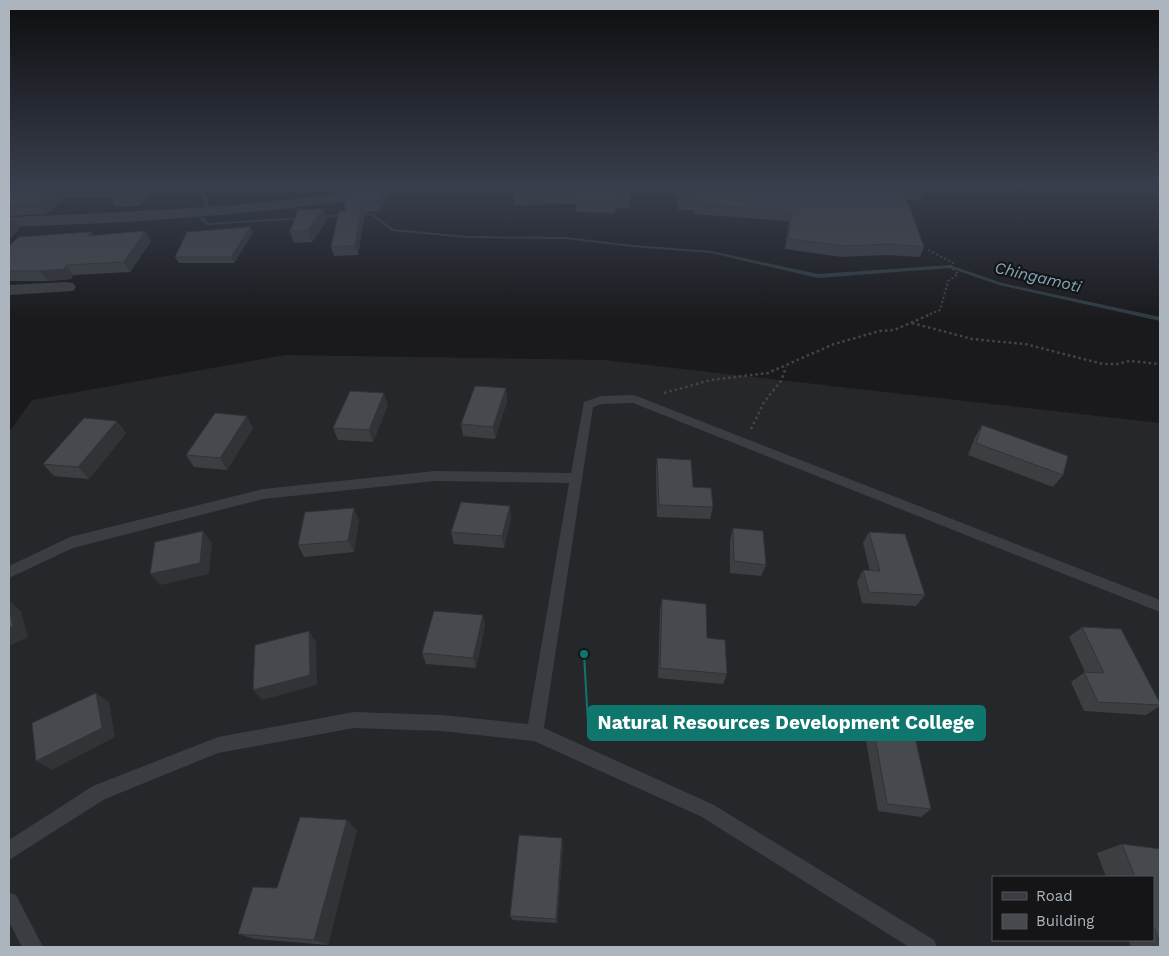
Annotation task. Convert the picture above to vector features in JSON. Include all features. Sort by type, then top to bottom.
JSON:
[{"type":"street","points":[[21,239],[28,232]]},
{"type":"street","points":[[9,290],[67,287]]},
{"type":"lane","points":[[534,733],[588,405],[601,400],[634,399],[1160,606]]},
{"type":"lane","points":[[9,572],[70,543],[264,494],[435,476],[576,478]]},
{"type":"lane","points":[[9,851],[99,792],[218,745],[354,720],[442,723],[534,733],[708,811],[927,947]]},
{"type":"lane","points":[[9,902],[33,947]]},
{"type":"path","points":[[634,399],[711,380],[768,373],[834,344],[894,330],[940,310],[948,281],[958,274],[950,266],[953,263],[927,249]]},
{"type":"path","points":[[911,323],[972,339],[1025,344],[1103,364],[1118,364],[1128,361],[1160,364]]},
{"type":"path","points":[[736,439],[757,424],[761,408],[780,386],[786,366]]},
{"type":"shaded area","points":[[285,355],[604,360],[1160,423],[1160,947],[9,947],[9,432],[32,400]]},
{"type":"building","points":[[91,232],[88,236],[145,232],[124,262],[66,265],[64,269],[40,271],[9,271],[9,246],[19,237]]},
{"type":"building","points":[[187,232],[247,232],[231,257],[175,257]]},
{"type":"building","points":[[334,232],[357,232],[355,246],[331,247]]},
{"type":"building","points":[[789,232],[918,232],[924,247],[890,244],[846,246],[788,239]]},
{"type":"building","points":[[475,386],[506,388],[493,427],[461,424]]},
{"type":"building","points":[[350,391],[384,393],[369,430],[333,428]]},
{"type":"building","points":[[215,413],[247,416],[220,458],[186,455]]},
{"type":"building","points":[[84,418],[117,421],[78,467],[43,464]]},
{"type":"building","points":[[982,425],[1068,456],[1063,475],[976,443]]},
{"type":"building","points":[[657,458],[691,460],[693,487],[711,488],[713,507],[659,505]]},
{"type":"building","points":[[461,502],[510,506],[502,536],[451,532]]},
{"type":"building","points":[[354,508],[348,541],[298,545],[305,512]]},
{"type":"building","points":[[733,528],[763,531],[766,565],[734,561]]},
{"type":"building","points":[[203,531],[200,563],[150,574],[155,542]]},
{"type":"building","points":[[869,532],[905,534],[925,595],[869,592],[863,570],[880,571]]},
{"type":"building","points":[[662,599],[706,604],[707,638],[725,640],[727,674],[660,668]]},
{"type":"building","points":[[9,608],[13,626],[9,628]]},
{"type":"building","points":[[434,611],[483,615],[473,658],[422,653]]},
{"type":"building","points":[[1082,627],[1121,629],[1160,705],[1098,702],[1084,672],[1104,673]]},
{"type":"building","points":[[309,631],[310,675],[253,690],[255,645]]},
{"type":"building","points":[[96,693],[102,728],[36,761],[32,723]]},
{"type":"building","points":[[871,714],[911,719],[931,809],[887,804]]},
{"type":"building","points":[[300,817],[347,820],[314,940],[238,934],[253,887],[277,888]]},
{"type":"building","points":[[519,835],[562,838],[556,919],[510,916]]},
{"type":"building","points":[[1122,844],[1160,849],[1160,943],[1154,927],[1154,876],[1135,876]]},
{"type":"waterway","name":"Chingamoti","points":[[410,232],[468,237],[565,238],[711,252],[818,276],[950,266],[1001,284],[1160,319]]},
{"type":"place","name":"Natural Resources Development College","points":[[584,654]]}]
